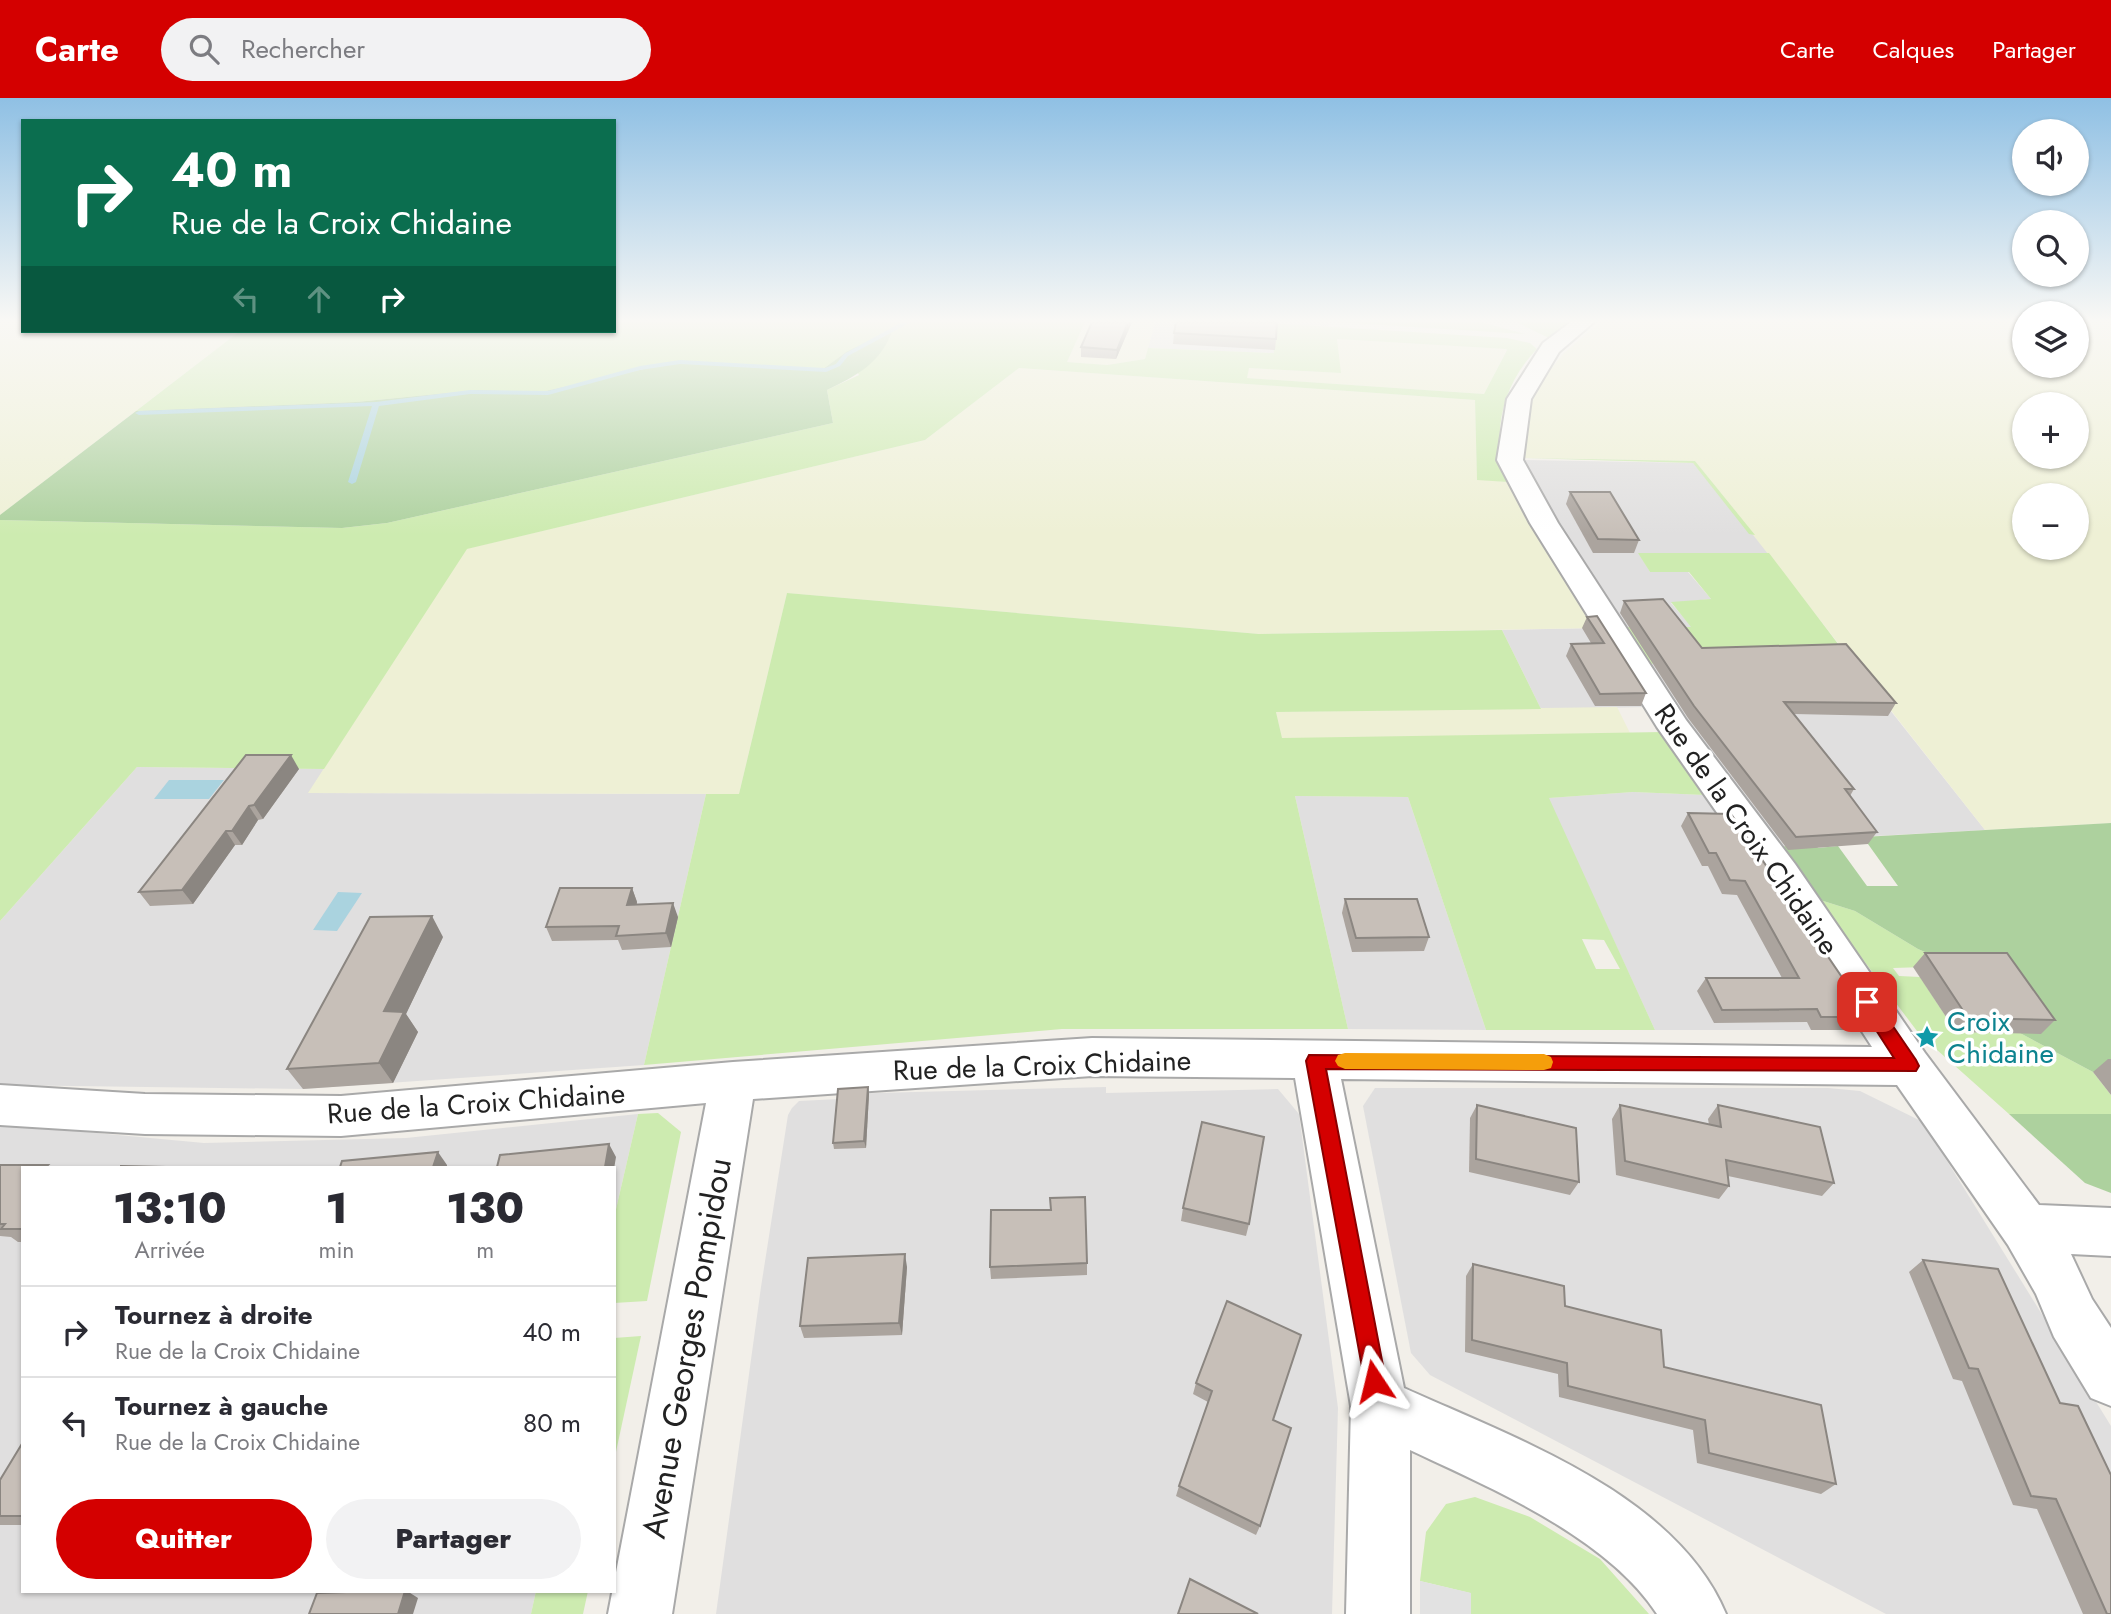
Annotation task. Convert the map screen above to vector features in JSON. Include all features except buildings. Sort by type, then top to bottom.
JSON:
[{"type":"street","name":"Rue de la Croix Chidaine","points":[[1523,393],[1519,399],[1510,460],[1544,523],[1674,727],[1781,874],[1909,1066]]},
{"type":"street","name":"Rue de la Croix Chidaine","points":[[0,1105],[145,1114],[341,1116],[733,1081],[1092,1058],[1909,1066]]},
{"type":"street","points":[[1315,1061],[1379,1406],[1381,1556],[1378,1614]]},
{"type":"street","points":[[1909,1066],[2026,1228],[2056,1278],[2073,1318],[2111,1378]]},
{"type":"street","name":"Avenue Georges Pompidou","points":[[640,1614],[733,1081]]},
{"type":"street","points":[[2026,1228],[2111,1232]]},
{"type":"street","points":[[1379,1406],[1491,1460],[1608,1522],[1665,1574],[1687,1600],[1694,1614]]},
{"type":"shaded area","points":[[1525,460],[1693,463],[1769,553],[1639,553],[1650,572],[1688,572],[1711,599],[1671,603],[1692,627],[1626,627],[1549,512]]},
{"type":"shaded area","points":[[1598,628],[1647,707],[1541,709],[1502,630]]},
{"type":"shaded area","points":[[1848,657],[1985,830],[1856,837],[1776,847],[1717,772],[1647,664]]},
{"type":"shaded area","points":[[137,767],[324,769],[309,793],[706,794],[644,1065],[303,1089],[0,1085],[0,921]]},
{"type":"shaded area","points":[[1633,792],[1705,795],[1759,863],[1863,1030],[1655,1030],[1548,798]]},
{"type":"shaded area","points":[[1295,796],[1408,797],[1486,1030],[1348,1029]]},
{"type":"shaded area","points":[[1106,1087],[1106,1093],[1278,1089],[1299,1114],[1338,1408],[1332,1614],[716,1614],[761,1287],[788,1115],[792,1108],[799,1101],[839,1099],[840,1094]]},
{"type":"shaded area","points":[[1375,1088],[1828,1088],[1860,1091],[1923,1122],[2111,1426],[2111,1614],[1886,1614],[1430,1375],[1411,1353],[1363,1106]]},
{"type":"shaded area","points":[[638,1114],[616,1209],[616,1166],[21,1166],[21,1593],[536,1593],[531,1614],[0,1614],[0,1124],[204,1143],[406,1138]]},
{"type":"shaded area","points":[[1420,1581],[1471,1593],[1471,1614],[1420,1614]]},
{"type":"green space","points":[[0,393],[159,393],[0,515]]},
{"type":"green space","points":[[160,393],[449,393],[356,402],[136,411]]},
{"type":"green space","points":[[449,393],[827,393],[833,423],[387,523],[342,528],[0,520],[0,515],[136,411],[356,402]]},
{"type":"green space","points":[[827,393],[987,393],[925,440],[467,549],[324,769],[137,767],[0,921],[0,520],[342,528],[387,523],[833,423]]},
{"type":"green space","points":[[987,393],[1372,393],[1475,400],[1477,479],[1508,482],[1598,628],[1259,634],[787,593],[739,794],[308,793],[466,549],[925,440]]},
{"type":"green space","points":[[1372,393],[1509,393],[1500,429],[1500,446],[1508,482],[1477,480],[1475,400]]},
{"type":"green space","points":[[1536,393],[2012,393],[2012,469],[2089,469],[2089,393],[2111,393],[2111,823],[1985,830],[1695,461],[1524,458],[1525,421]]},
{"type":"green space","points":[[1524,458],[1695,461],[1755,535],[1749,534],[1693,463]]},
{"type":"green space","points":[[1638,553],[1769,553],[1848,657],[1647,664],[1626,627],[1691,627],[1671,602],[1711,599],[1689,572],[1650,572]]},
{"type":"green space","points":[[787,593],[1259,634],[1502,630],[1541,709],[1276,712],[1282,738],[1663,732],[1705,795],[1633,792],[1549,798],[1655,1030],[1486,1030],[1408,797],[1295,796],[1348,1029],[1062,1029],[644,1065],[706,794],[739,794]],"holes":[[[1582,939],[1604,940],[1620,969],[1596,969]]]},
{"type":"green space","points":[[1617,707],[1630,733],[1282,739],[1276,712]]},
{"type":"green space","points":[[2111,823],[2111,1072],[2093,1072],[2020,1033],[1957,966],[1918,949],[1855,911],[1817,899],[1776,847],[1815,844],[1818,848],[1838,846],[1867,886],[1898,886],[1863,837]]},
{"type":"green space","points":[[1817,899],[1855,911],[1918,949],[1957,966],[1893,968],[1899,976],[1920,977],[1956,1032],[2020,1033],[2093,1072],[2111,1095],[2111,1114],[2009,1114],[1927,1041],[1936,1041],[1930,1032],[1917,1031]]},
{"type":"green space","points":[[658,1113],[681,1132],[647,1301],[616,1303],[616,1209],[638,1114]]},
{"type":"green space","points":[[2009,1114],[2111,1114],[2111,1193],[2085,1183]]},
{"type":"green space","points":[[641,1336],[616,1452],[616,1338]]},
{"type":"green space","points":[[1475,1497],[1530,1517],[1600,1559],[1649,1614],[1471,1614],[1470,1593],[1420,1581],[1426,1532],[1446,1504]]},
{"type":"green space","points":[[536,1593],[588,1593],[583,1614],[531,1614]]},
{"type":"water","points":[[169,780],[224,780],[209,799],[154,799]]},
{"type":"water","points":[[338,892],[362,893],[337,931],[313,930]]},
{"type":"waterway","points":[[376,404],[464,393]]},
{"type":"waterway","points":[[528,393],[549,393]]},
{"type":"waterway","points":[[139,413],[376,404]]},
{"type":"waterway","points":[[352,482],[376,404]]},
{"type":"slow traffic","points":[[1345,1061],[1544,1062]]},
{"type":"place","name":"Croix Chidaine","points":[[1927,1037]]},
{"type":"route","points":[[1374,1381],[1315,1061],[1909,1066],[1867,1002]]}]
